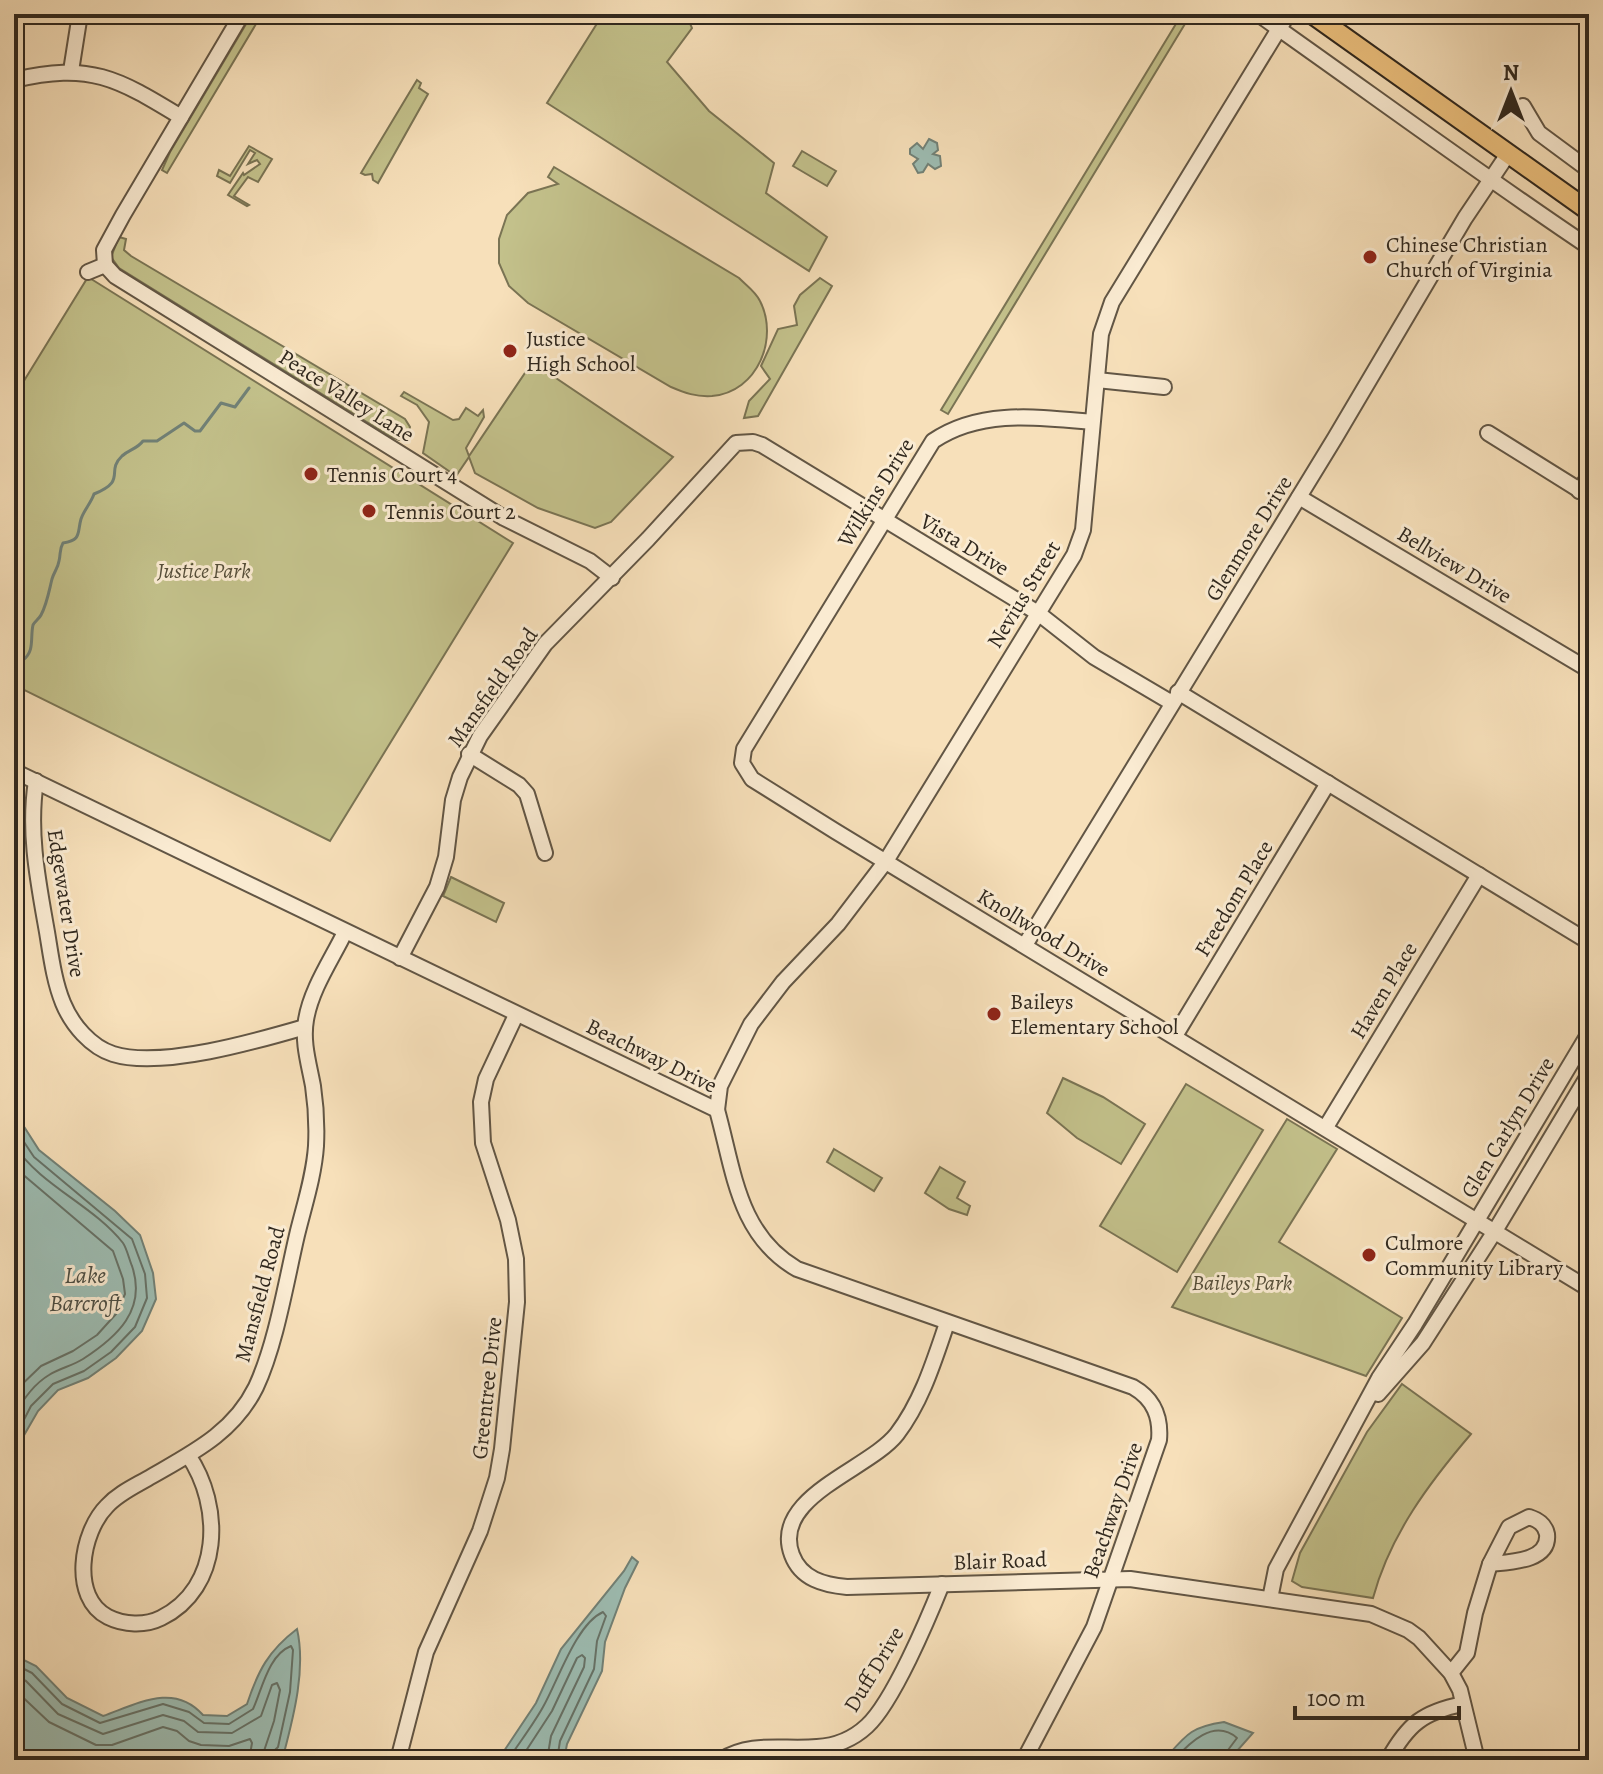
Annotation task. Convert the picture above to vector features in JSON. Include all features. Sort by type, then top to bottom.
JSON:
[{"type":"main road","points":[[1312,14],[1589,211]]},
{"type":"street","points":[[71,71],[80,14]]},
{"type":"street","points":[[88,272],[105,265],[104,250],[242,14]]},
{"type":"street","points":[[1258,14],[1589,247]]},
{"type":"street","name":"Nevius Street","points":[[717,1110],[720,1086],[751,1024],[783,982],[838,924],[886,861],[1074,555],[1083,530],[1101,334],[1112,302],[1288,14]]},
{"type":"street","points":[[14,80],[71,71],[111,78],[181,117]]},
{"type":"street","points":[[1523,106],[1539,133],[1589,170]]},
{"type":"street","name":"Glenmore Drive","points":[[1025,945],[1299,497],[1465,218],[1508,154]]},
{"type":"street","name":"Peace Valley Lane","points":[[105,265],[115,276],[397,452],[504,518],[590,561],[612,578]]},
{"type":"street","points":[[1097,380],[1164,387]]},
{"type":"street","name":"Wilkins Drive","points":[[794,666],[927,447],[947,431],[1016,417],[1092,422]]},
{"type":"street","points":[[1488,433],[1584,493],[1589,476]]},
{"type":"street","name":"Vista Drive","points":[[730,448],[743,441],[762,445],[1038,613],[1102,662],[1175,698],[1328,783],[1589,942]]},
{"type":"street","name":"Mansfield Road","points":[[400,958],[441,878],[453,800],[469,754],[545,644],[612,578],[730,448]]},
{"type":"street","name":"Bellview Drive","points":[[1299,497],[1589,670]]},
{"type":"street","name":"Knollwood Drive","points":[[794,666],[744,749],[744,769],[752,779],[1589,1289]]},
{"type":"street","points":[[469,754],[519,785],[527,794],[545,853]]},
{"type":"street","name":"Beachway Drive","points":[[14,771],[717,1110],[743,1206],[759,1238],[770,1251],[797,1269],[1141,1392],[1155,1408],[1159,1440],[1113,1578],[1084,1650],[1024,1760]]},
{"type":"street","name":"Edgewater Drive","points":[[36,781],[32,803],[32,837],[53,965],[64,1005],[90,1040],[113,1054],[151,1058],[260,1040],[305,1027]]},
{"type":"street","name":"Freedom Place","points":[[1175,1036],[1328,783]]},
{"type":"street","name":"Haven Place","points":[[1326,1127],[1479,875]]},
{"type":"street","name":"Mansfield Road","points":[[188,1455],[198,1471],[210,1517],[213,1537],[208,1563],[197,1587],[179,1607],[158,1620],[137,1624],[118,1622],[91,1605],[86,1593],[86,1552],[94,1524],[105,1507],[122,1493],[188,1455],[211,1442],[249,1401],[266,1361],[316,1150],[313,1089],[305,1027],[310,1004],[345,932]]},
{"type":"street","name":"Greentree Drive","points":[[398,1760],[426,1652],[480,1531],[497,1478],[502,1449],[517,1302],[516,1259],[508,1220],[483,1143],[481,1102],[486,1079],[516,1015]]},
{"type":"street","name":"Glen Carlyn Drive","points":[[1270,1599],[1276,1569],[1379,1378],[1415,1324],[1589,1033]]},
{"type":"street","name":"Glen Carlyn Drive","points":[[1364,1409],[1423,1343],[1495,1231],[1589,1074]]},
{"type":"street","name":"Blair Road","points":[[947,1323],[918,1402],[898,1433],[875,1456],[808,1500],[793,1521],[789,1532],[791,1552],[795,1562],[808,1576],[819,1582],[847,1587],[1113,1578],[1371,1614],[1392,1621],[1419,1638],[1451,1673],[1463,1704],[1477,1760]]},
{"type":"street","points":[[1451,1673],[1467,1653],[1490,1564]]},
{"type":"street","name":"Duff Drive","points":[[721,1760],[751,1748],[832,1745],[857,1734],[877,1715],[893,1687],[942,1584]]},
{"type":"street","points":[[1388,1760],[1403,1735],[1424,1716],[1463,1704]]},
{"type":"green space","points":[[252,14],[262,14],[167,173],[162,170],[170,152]]},
{"type":"green space","points":[[603,14],[686,14],[692,28],[667,62],[709,111],[774,163],[766,193],[827,237],[809,271],[547,103]]},
{"type":"green space","points":[[1182,14],[1191,14],[948,414],[941,410]]},
{"type":"green space","points":[[417,80],[421,83],[419,88],[428,94],[378,183],[373,180],[372,174],[361,173]]},
{"type":"green space","points":[[249,146],[272,159],[258,182],[248,177],[234,196],[247,206],[228,195],[243,173],[260,164],[257,160],[248,164],[255,153],[250,150],[230,183],[217,176],[219,170],[230,176]]},
{"type":"green space","points":[[802,151],[836,171],[827,186],[793,166]]},
{"type":"green space","points":[[554,167],[739,278],[756,295],[765,316],[765,346],[760,361],[742,385],[712,396],[691,394],[671,387],[528,303],[509,286],[499,263],[499,239],[507,215],[528,193],[558,184],[548,177]]},
{"type":"green space","points":[[119,237],[126,239],[124,250],[131,256],[405,419],[410,427],[408,435],[399,440],[391,437],[119,268],[111,257]]},
{"type":"green space","name":"Justice Park","points":[[88,277],[513,543],[330,841],[14,685],[14,397]]},
{"type":"green space","points":[[820,278],[832,286],[758,416],[744,418],[749,401],[770,379],[761,366],[778,329],[797,325],[794,306],[800,295]]},
{"type":"green space","points":[[531,364],[673,457],[611,522],[595,528],[538,508],[475,473],[469,457],[456,476],[423,453],[429,422],[417,405],[401,396],[404,392],[453,420],[459,419],[466,408],[478,416],[483,410],[484,417],[466,448],[469,456]]},
{"type":"green space","points":[[451,877],[504,903],[496,922],[443,896]]},
{"type":"green space","points":[[1063,1078],[1103,1097],[1145,1124],[1121,1164],[1077,1138],[1047,1113]]},
{"type":"green space","points":[[1186,1084],[1263,1130],[1177,1272],[1100,1226]]},
{"type":"green space","name":"Baileys Park","points":[[1287,1119],[1337,1149],[1279,1242],[1402,1318],[1366,1376],[1172,1307]]},
{"type":"green space","points":[[834,1149],[882,1178],[874,1191],[827,1162]]},
{"type":"green space","points":[[940,1167],[965,1182],[957,1198],[970,1206],[967,1215],[949,1209],[925,1193]]},
{"type":"green space","points":[[1402,1384],[1471,1434],[1440,1471],[1400,1531],[1373,1598],[1302,1587],[1292,1581],[1300,1553],[1367,1432]]},
{"type":"water","points":[[929,139],[937,143],[938,150],[933,154],[940,156],[941,166],[935,169],[928,164],[923,172],[918,173],[913,164],[918,159],[910,154],[910,149],[917,143],[923,149]]},
{"type":"water","name":"Lake Barcroft","points":[[14,1111],[39,1150],[140,1235],[153,1273],[156,1299],[142,1331],[116,1358],[88,1378],[58,1390],[38,1411],[23,1437],[14,1465]]},
{"type":"water","points":[[632,1557],[638,1562],[605,1642],[602,1671],[567,1744],[564,1760],[498,1760],[536,1703],[561,1649]]},
{"type":"water","points":[[297,1629],[300,1659],[298,1691],[284,1753],[275,1760],[14,1760],[14,1655],[36,1666],[67,1698],[103,1716],[142,1702],[168,1698],[192,1705],[203,1715],[227,1716],[247,1704],[265,1662],[278,1645]]},
{"type":"water","points":[[1224,1722],[1253,1733],[1229,1760],[1164,1760],[1190,1734]]},
{"type":"waterway","points":[[14,678],[22,676],[23,660],[31,648],[33,625],[45,606],[62,545],[76,538],[82,516],[94,494],[113,480],[117,462],[143,441],[157,441],[184,423],[200,431],[221,403],[235,407],[249,388]]},
{"type":"place","name":"Chinese Christian Church of Virginia","points":[[1370,257]]},
{"type":"place","name":"Justice High School","points":[[510,351]]},
{"type":"place","name":"Tennis Court 4","points":[[311,474]]},
{"type":"place","name":"Tennis Court 2","points":[[369,511]]},
{"type":"place","name":"Baileys Elementary School","points":[[994,1014]]},
{"type":"place","name":"Culmore Community Library","points":[[1369,1255]]}]
